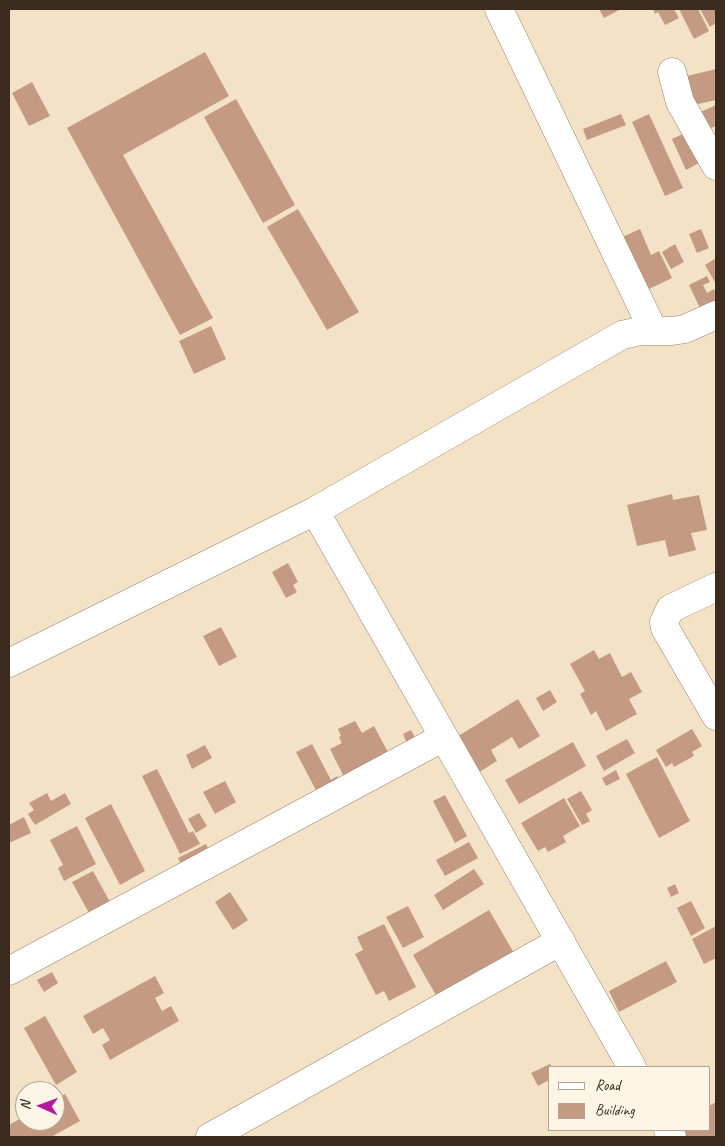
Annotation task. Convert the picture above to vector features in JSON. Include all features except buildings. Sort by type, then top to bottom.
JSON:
[{"type":"street","points":[[499,9],[654,330]]},
{"type":"street","points":[[672,72],[680,102],[716,166]]},
{"type":"street","points":[[9,664],[315,510],[622,335],[654,330],[672,331],[685,329],[716,315]]},
{"type":"street","points":[[315,510],[631,1066]]},
{"type":"street","points":[[716,587],[670,609],[664,622],[665,628],[716,716]]},
{"type":"street","points":[[9,971],[444,737]]},
{"type":"street","points":[[210,1137],[561,941]]}]
